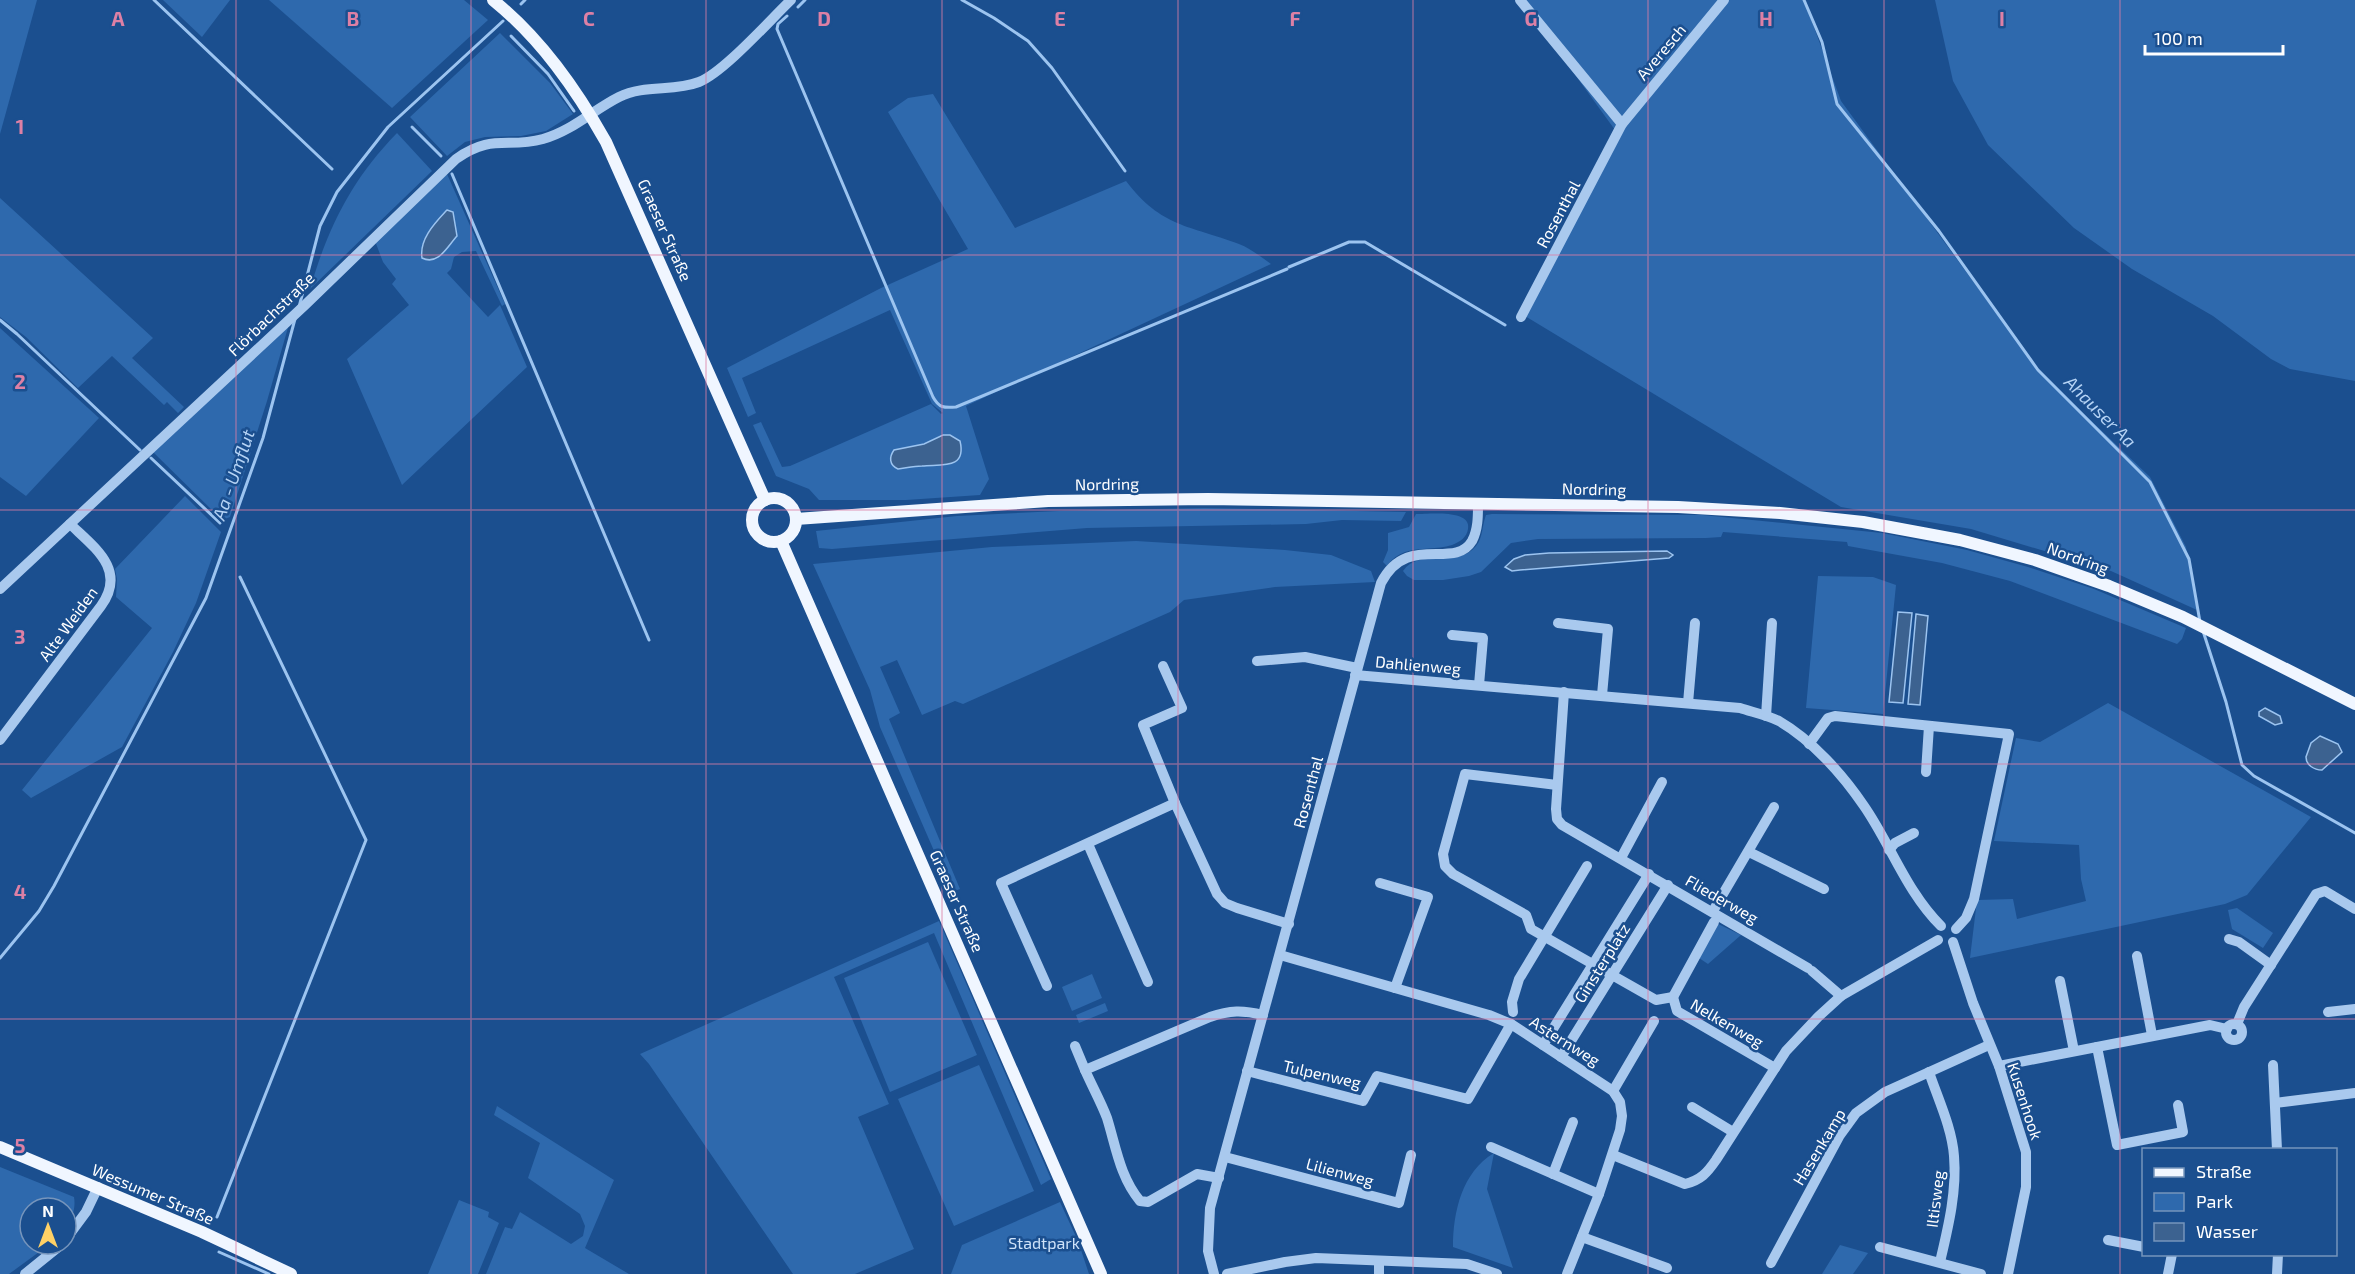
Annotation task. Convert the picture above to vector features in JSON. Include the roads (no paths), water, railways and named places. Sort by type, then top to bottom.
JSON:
[{"type":"main road","name":"Graeser Straße","points":[[493,0],[527,31],[553,61],[591,116],[622,174],[765,500]]},
{"type":"main road","points":[[779,499],[791,506],[796,519],[793,532],[782,541],[768,542],[756,534],[752,522],[755,508],[765,500],[779,499]]},
{"type":"main road","name":"Nordring","points":[[796,519],[1059,501],[1267,499],[1478,505],[1678,507],[1780,513],[1863,522],[1960,540],[2034,560],[2109,586],[2182,616],[2355,704]]},
{"type":"main road","name":"Graeser Straße","points":[[782,541],[1101,1274]]},
{"type":"main road","name":"Wessumer Straße","points":[[0,1147],[98,1187],[291,1274]]},
{"type":"street","name":"Flörbachstraße","points":[[0,589],[305,305],[442,171],[472,148],[492,142],[542,140],[591,116],[613,100],[633,92],[647,88],[683,86],[700,81],[717,71],[792,0]]},
{"type":"street","points":[[1520,0],[1622,124]]},
{"type":"street","name":"Averesch","points":[[1622,124],[1724,0]]},
{"type":"street","name":"Rosenthal","points":[[1521,317],[1622,124]]},
{"type":"street","name":"Rosenthal","points":[[1214,1274],[1208,1251],[1210,1208],[1381,583],[1392,565],[1406,557],[1465,549],[1475,534],[1478,505]]},
{"type":"street","name":"Alte Weiden","points":[[0,740],[111,590],[108,565],[98,550],[70,524]]},
{"type":"street","points":[[1688,703],[1695,622]]},
{"type":"street","points":[[1558,623],[1608,629],[1602,695]]},
{"type":"street","points":[[1766,716],[1772,623]]},
{"type":"street","name":"Dahlienweg","points":[[1452,635],[1483,638],[1479,685]]},
{"type":"street","points":[[1257,661],[1305,657],[1356,672]]},
{"type":"street","points":[[1163,666],[1182,708],[1143,725],[1175,803],[1217,894],[1225,903],[1289,924]]},
{"type":"street","name":"Dahlienweg","points":[[1356,672],[1740,708],[1778,721],[1809,744],[1840,775],[1864,806],[1923,908],[1941,926]]},
{"type":"street","name":"Fliederweg","points":[[1564,692],[1557,784],[1557,819],[1562,825],[1668,885],[1714,917],[1810,969],[1841,996]]},
{"type":"street","points":[[1809,744],[1828,718],[1835,716],[2009,734],[1974,899],[1966,918],[1956,929],[1956,938],[1953,942],[1947,945],[1938,940],[1936,932],[1941,926],[1948,924],[1956,929]]},
{"type":"street","points":[[1926,772],[1929,726]]},
{"type":"street","points":[[1557,784],[1465,774],[1443,854],[1445,866],[1454,874],[1526,915],[1531,929],[1546,935],[1656,1000],[1672,997]]},
{"type":"street","points":[[1621,858],[1662,782]]},
{"type":"street","points":[[1047,986],[1001,883],[1175,803]]},
{"type":"street","points":[[1714,917],[1774,807]]},
{"type":"street","points":[[1889,850],[1895,843],[1914,833]]},
{"type":"street","points":[[1088,844],[1148,982]]},
{"type":"street","points":[[1749,852],[1824,889]]},
{"type":"street","points":[[1513,1012],[1512,1002],[1519,980],[1587,866]]},
{"type":"street","name":"Ginsterplatz","points":[[1543,1045],[1649,874]]},
{"type":"street","points":[[1380,883],[1428,897],[1395,988]]},
{"type":"street","name":"Ginsterplatz","points":[[1561,1057],[1668,885]]},
{"type":"street","points":[[1999,1066],[2210,1024],[2232,1026],[2316,894],[2325,891],[2355,909]]},
{"type":"street","name":"Fliederweg","points":[[1672,997],[1714,917]]},
{"type":"street","points":[[2229,939],[2239,942],[2271,965]]},
{"type":"street","name":"Nelkenweg","points":[[1613,1155],[1685,1184],[1697,1181],[1706,1174],[1786,1051],[1841,996],[1938,940]]},
{"type":"street","name":"Kusenhook","points":[[1953,942],[1989,1045],[1999,1066],[2023,1140],[2028,1172],[2008,1274]]},
{"type":"street","name":"Asternweg","points":[[1280,955],[1489,1015],[1511,1024],[1613,1091]]},
{"type":"street","points":[[2137,956],[2152,1035]]},
{"type":"street","points":[[2060,981],[2074,1051]]},
{"type":"street","name":"Nelkenweg","points":[[1672,997],[1677,1011],[1775,1068]]},
{"type":"street","points":[[2328,1012],[2355,1009]]},
{"type":"street","points":[[1085,1070],[1228,1011],[1242,1010],[1263,1015]]},
{"type":"street","points":[[1567,1274],[1613,1155],[1622,1116],[1620,1102],[1613,1091],[1654,1022]]},
{"type":"street","name":"Tulpenweg","points":[[1247,1071],[1363,1101],[1377,1076],[1468,1099],[1511,1024]]},
{"type":"street","name":"Hasenkamp","points":[[1771,1263],[1840,1135],[1856,1113],[1885,1092],[1989,1045]]},
{"type":"street","points":[[1075,1046],[1107,1118],[1121,1167],[1140,1201],[1148,1202],[1197,1174],[1219,1178]]},
{"type":"street","points":[[2097,1047],[2117,1145],[2183,1132],[2178,1105]]},
{"type":"street","points":[[2273,1065],[2277,1148]]},
{"type":"street","name":"Iltisweg","points":[[1929,1072],[1946,1121],[1954,1155],[1954,1182],[1940,1262]]},
{"type":"street","points":[[2276,1103],[2355,1093]]},
{"type":"street","points":[[1692,1107],[1733,1132]]},
{"type":"street","points":[[1553,1174],[1573,1122]]},
{"type":"street","points":[[1491,1147],[1599,1194]]},
{"type":"street","name":"Lilienweg","points":[[1225,1157],[1399,1203],[1411,1155]]},
{"type":"street","points":[[78,1223],[98,1187]]},
{"type":"street","points":[[1582,1238],[1667,1268]]},
{"type":"street","points":[[2108,1240],[2142,1247]]},
{"type":"street","points":[[1880,1247],[1981,1274]]},
{"type":"street","points":[[25,1274],[47,1256]]},
{"type":"street","points":[[2168,1274],[2172,1256]]},
{"type":"street","points":[[2277,1274],[2278,1256]]},
{"type":"street","points":[[1227,1274],[1301,1259],[1467,1264],[1497,1274]]},
{"type":"street","points":[[1379,1261],[1379,1274]]},
{"type":"water","points":[[447,210],[453,212],[457,236],[437,257],[428,260],[422,258],[425,238]]},
{"type":"water","points":[[943,435],[950,435],[960,441],[960,457],[951,464],[898,469],[891,463],[894,450],[924,444]]},
{"type":"water","points":[[1667,551],[1673,555],[1669,558],[1512,571],[1505,567],[1514,559],[1525,555]]},
{"type":"water","points":[[1898,612],[1912,613],[1903,703],[1889,702]]},
{"type":"water","points":[[1916,614],[1928,616],[1920,705],[1908,704]]},
{"type":"water","points":[[2265,708],[2280,716],[2282,723],[2275,725],[2259,716],[2259,712]]},
{"type":"water","points":[[2320,736],[2338,744],[2342,752],[2322,770],[2311,766],[2306,757],[2311,743]]},
{"type":"waterway","points":[[154,0],[332,169]]},
{"type":"waterway","name":"Aa - Umflut","points":[[521,4],[525,0]]},
{"type":"waterway","points":[[798,7],[805,0]]},
{"type":"waterway","points":[[962,0],[1028,41],[1052,68],[1125,171]]},
{"type":"waterway","name":"Ahauser Aa","points":[[1804,0],[1822,42],[1837,104],[1939,231],[2038,370],[2150,482],[2189,559],[2200,622]]},
{"type":"waterway","points":[[787,16],[778,24],[777,29],[933,397],[940,405],[956,407],[1287,269]]},
{"type":"waterway","name":"Aa - Umflut","points":[[299,307],[320,226],[337,192],[388,127],[503,21]]},
{"type":"waterway","points":[[511,36],[548,74],[574,111]]},
{"type":"waterway","points":[[412,127],[441,156]]},
{"type":"waterway","points":[[452,174],[649,640]]},
{"type":"waterway","points":[[1289,267],[1349,242],[1365,242],[1505,325]]},
{"type":"waterway","name":"Aa - Umflut","points":[[0,958],[39,911],[54,886],[206,598],[263,438],[295,319]]},
{"type":"waterway","points":[[0,320],[140,450]]},
{"type":"waterway","points":[[151,458],[220,523]]},
{"type":"waterway","points":[[217,1217],[366,840],[240,577]]},
{"type":"waterway","name":"Ahauser Aa","points":[[2203,631],[2226,702],[2242,765],[2254,776],[2355,833]]},
{"type":"waterway","points":[[219,1252],[269,1274]]},
{"type":"park label","name":"Stadtpark","points":[[1044,1243]]}]
